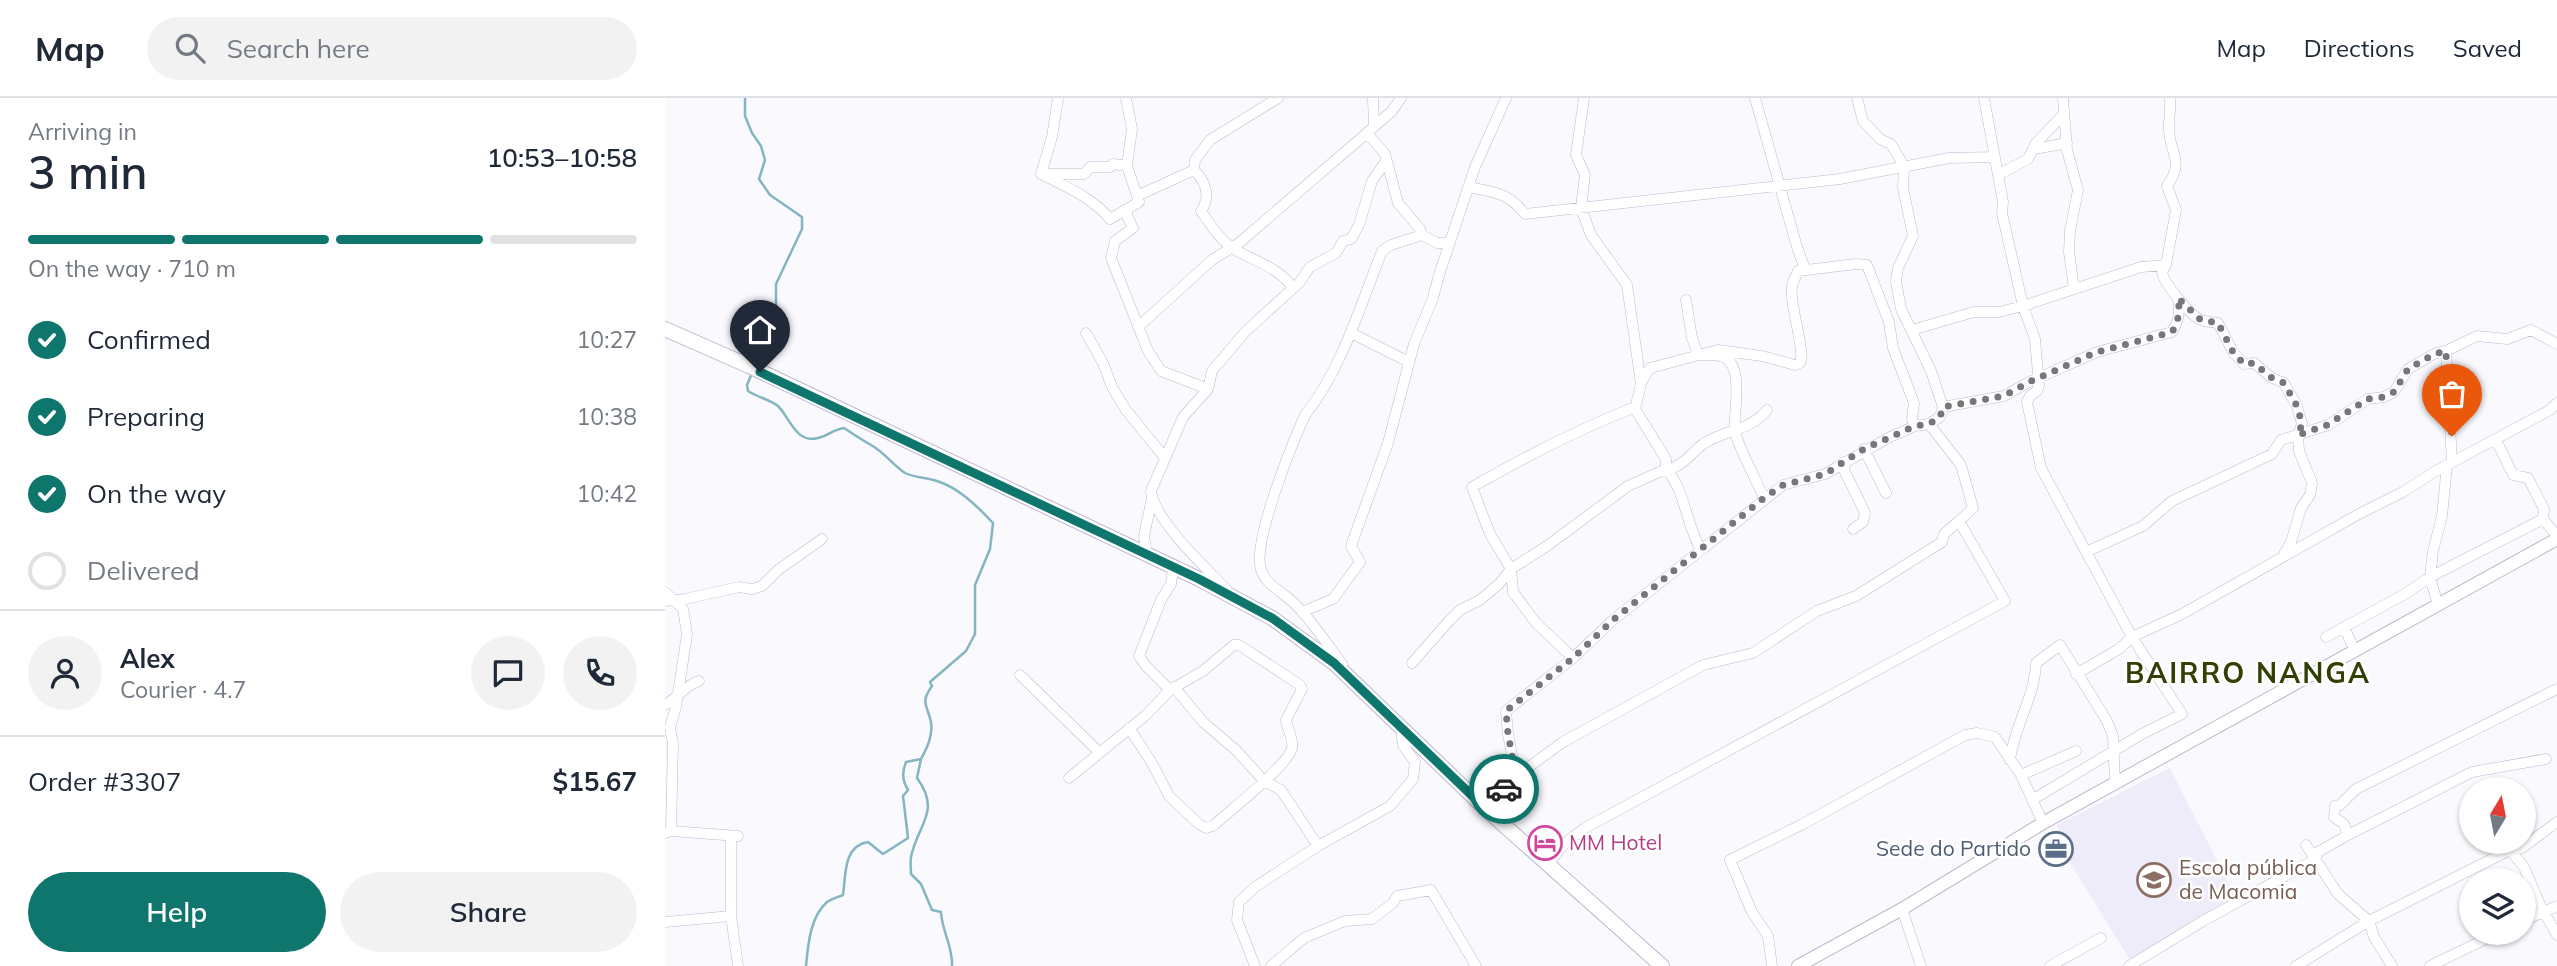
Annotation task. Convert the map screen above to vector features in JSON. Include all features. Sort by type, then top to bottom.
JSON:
[{"type":"main road","points":[[665,329],[1173,567],[1272,618],[1334,663],[1487,810],[1663,966]]},
{"type":"street","points":[[1041,174],[1052,137],[1059,98]]},
{"type":"street","points":[[1041,174],[1091,200],[1110,219],[1139,202],[1127,166],[1132,129],[1126,98]]},
{"type":"street","points":[[1194,170],[1195,160],[1210,140],[1278,98]]},
{"type":"street","points":[[1373,98],[1371,130],[1385,154],[1398,203],[1422,235],[1437,243],[1450,243]]},
{"type":"street","points":[[1138,327],[1212,260],[1232,247],[1371,130],[1392,111],[1401,98]]},
{"type":"street","points":[[1302,612],[1333,599],[1360,562],[1351,546],[1388,443],[1414,344],[1433,299],[1468,187],[1506,98]]},
{"type":"street","points":[[1584,98],[1576,155],[1585,175],[1581,208],[1591,235],[1627,285],[1641,384]]},
{"type":"street","points":[[1755,98],[1805,269]]},
{"type":"street","points":[[1516,776],[1506,711],[1573,658],[1613,620],[1783,485],[1825,474],[1864,449],[1915,426],[1929,424],[1940,417],[1943,407],[1931,371],[1902,309],[1896,281],[1898,268],[1913,236],[1903,188],[1904,166],[1891,144],[1880,139],[1863,121],[1857,98]]},
{"type":"street","points":[[1984,98],[2003,202],[2002,213],[2023,306],[2035,340],[2039,377],[2037,391],[2030,396],[2028,402],[2041,468],[2132,637],[2182,714],[2142,734],[2032,800]]},
{"type":"street","points":[[2063,98],[2067,143],[2078,190],[2069,252],[2074,289]]},
{"type":"street","points":[[2171,98],[2168,128],[2178,162],[2175,176],[2168,186],[2176,210],[2166,265],[2162,272],[2164,279],[2178,298],[2201,320],[2218,323],[2233,352],[2244,364],[2254,363],[2272,378],[2284,383],[2302,424],[2298,435],[2299,451],[2312,483],[2310,495],[2301,508],[2291,542],[2282,558]]},
{"type":"street","points":[[1998,175],[2021,164],[2036,143],[2064,114]]},
{"type":"street","points":[[2034,149],[2067,143]]},
{"type":"street","points":[[1468,187],[1504,194],[1525,214],[1683,194],[1840,179],[1949,158],[1995,157]]},
{"type":"street","points":[[1147,555],[1145,536],[1151,491],[1183,417],[1208,389],[1212,371],[1246,331],[1293,288],[1310,267],[1336,253],[1343,241],[1351,239],[1359,225],[1372,181],[1386,161]]},
{"type":"street","points":[[1041,174],[1084,174],[1090,167],[1110,167],[1113,164],[1127,166]]},
{"type":"street","points":[[1137,195],[1194,170]]},
{"type":"street","points":[[1194,170],[1202,178],[1207,196],[1201,211],[1232,247],[1278,273],[1293,288]]},
{"type":"street","points":[[1128,209],[1127,216],[1133,228],[1115,241],[1111,258],[1148,351],[1161,371],[1208,389]]},
{"type":"street","points":[[1351,679],[1302,612],[1272,585],[1261,569],[1265,523],[1305,415],[1315,403],[1351,333],[1382,251],[1391,245],[1422,235]]},
{"type":"street","points":[[1701,550],[1692,535],[1676,480],[1667,469],[1666,459],[1635,409],[1641,384],[1650,368],[1718,350],[1762,356],[1795,365],[1800,363],[1803,353],[1798,343],[1791,287],[1798,271],[1867,265],[1889,322],[1893,348],[1914,403],[1912,419],[1915,426]]},
{"type":"street","points":[[1912,330],[1974,312],[1999,312],[2023,306],[2141,267],[2166,265]]},
{"type":"street","points":[[1943,407],[2004,396],[2039,377],[2097,352],[2172,332],[2180,311],[2178,298]]},
{"type":"street","points":[[1686,300],[1692,338],[1698,355]]},
{"type":"street","points":[[2086,552],[2143,526],[2172,501],[2272,454],[2281,440],[2327,425],[2368,399],[2384,397],[2394,392],[2408,369],[2434,354],[2477,336],[2507,339],[2531,330],[2557,344]]},
{"type":"street","points":[[1086,333],[1126,410],[1165,458]]},
{"type":"street","points":[[1351,333],[1409,362]]},
{"type":"street","points":[[2438,605],[2430,578],[2450,464],[2446,351]]},
{"type":"street","points":[[1698,355],[1720,356],[1727,359],[1731,366],[1738,393],[1735,431],[1764,498]]},
{"type":"street","points":[[2076,674],[2119,649],[2132,637],[2182,614],[2358,514],[2550,410],[2557,403]]},
{"type":"street","points":[[1573,658],[1537,623],[1513,592],[1510,569],[1490,534],[1472,487],[1584,427],[1635,409]]},
{"type":"street","points":[[1412,663],[1460,610],[1480,600],[1499,584],[1510,569],[1548,546],[1628,486],[1677,466],[1705,443],[1751,425],[1767,410]]},
{"type":"street","points":[[1487,810],[1516,776],[1563,742],[1703,665],[1753,653],[1817,611],[1856,596],[1943,542],[1944,534],[1973,508],[1961,465],[1929,424]]},
{"type":"street","points":[[1798,966],[1902,909],[2043,823],[2557,538],[2543,519],[2545,509],[2528,478],[2513,475],[2496,440]]},
{"type":"street","points":[[1864,449],[1886,492]]},
{"type":"street","points":[[1844,463],[1843,470],[1865,513],[1863,522],[1853,529]]},
{"type":"street","points":[[1152,498],[1187,549],[1233,597]]},
{"type":"street","points":[[2326,637],[2430,578],[2543,519]]},
{"type":"street","points":[[1548,864],[1566,842],[1585,828],[2004,601],[1959,521]]},
{"type":"street","points":[[1130,547],[1145,536]]},
{"type":"street","points":[[670,600],[739,587],[753,589],[762,586],[778,570],[822,539]]},
{"type":"street","points":[[1173,567],[1171,584],[1161,600],[1139,656],[1146,666],[1172,689],[1203,723],[1237,751],[1264,781],[1281,790],[1318,846]]},
{"type":"street","points":[[665,592],[670,600],[683,610],[687,634],[678,699],[670,727],[673,744],[668,832],[735,836],[731,916],[739,966]]},
{"type":"street","points":[[2344,627],[2355,651]]},
{"type":"street","points":[[1069,778],[1146,715],[1172,689],[1203,671],[1237,644],[1302,687],[1286,720],[1293,744],[1291,752],[1276,771],[1213,826],[1206,828],[1169,796],[1152,763],[1129,729]]},
{"type":"street","points":[[2010,760],[2036,682],[2036,663],[2060,646],[2107,721],[2113,736],[2115,784]]},
{"type":"street","points":[[1020,675],[1099,752]]},
{"type":"street","points":[[665,705],[678,699],[689,684],[699,681]]},
{"type":"street","points":[[2348,835],[2344,824],[2334,817],[2335,806],[2340,805],[2356,789],[2557,689]]},
{"type":"street","points":[[1255,966],[1237,920],[1239,902],[1255,887],[1318,846],[1390,806],[1413,779],[1415,762],[1403,745],[1401,727]]},
{"type":"street","points":[[1772,966],[1768,936],[1752,912],[1730,860],[1803,824],[1965,735],[1977,733],[1995,737],[2021,775],[2043,823]]},
{"type":"street","points":[[2021,775],[2075,751]]},
{"type":"street","points":[[2129,966],[2203,921],[2316,859],[2318,852],[2348,835],[2472,772],[2546,759]]},
{"type":"street","points":[[2536,838],[2557,822]]},
{"type":"street","points":[[2306,845],[2338,894],[2369,921],[2374,937],[2392,966]]},
{"type":"street","points":[[2296,966],[2369,921],[2502,854]]},
{"type":"street","points":[[2513,854],[2524,867],[2557,935]]},
{"type":"street","points":[[1271,966],[1304,938],[1345,921],[1372,919],[1393,903],[1397,896],[1431,890],[1472,965]]},
{"type":"street","points":[[2536,915],[2557,906]]},
{"type":"street","points":[[1902,909],[1921,966]]},
{"type":"street","points":[[665,922],[731,916]]},
{"type":"street","points":[[2050,966],[2101,938]]},
{"type":"street","points":[[2430,966],[2473,945]]},
{"type":"shaded area","name":"Escola pública de Macomia","points":[[2170,768],[2237,900],[2130,960],[2069,861],[2057,825]]},
{"type":"waterway","points":[[745,98],[745,116],[761,146],[765,160],[759,179],[770,195],[802,217],[802,229],[776,284],[776,310],[757,364]]},
{"type":"waterway","points":[[752,373],[747,385],[748,391],[778,406],[799,434],[810,439],[818,438],[844,428],[876,448],[905,473],[953,488],[993,523],[990,549],[975,585],[975,634],[966,651],[930,682],[932,686],[925,700],[931,722],[929,742],[921,759],[906,762],[903,773],[908,790],[903,796],[908,838],[883,854],[868,842],[854,849],[847,862],[843,895],[827,902],[813,923],[806,966]]},
{"type":"waterway","points":[[921,759],[917,778],[924,790],[928,810],[911,857],[911,874],[921,884],[932,910],[941,912],[952,966]]},
{"type":"way so far","points":[[1504,789],[1516,776],[1506,711],[1764,498],[1783,485],[1825,474],[1864,449],[1915,426],[1929,424],[1940,417],[1943,407],[2004,396],[2039,377],[2097,352],[2172,332],[2180,311],[2178,298],[2201,320],[2218,323],[2233,352],[2244,364],[2254,363],[2272,378],[2284,383],[2297,406],[2302,424],[2298,435],[2342,418],[2368,399],[2384,397],[2394,392],[2408,369],[2434,354],[2446,351],[2452,436]]},
{"type":"place","name":"MM Hotel","points":[[1545,843]]},
{"type":"place","name":"Sede do Partido","points":[[2056,849]]},
{"type":"place","name":"Escola pública de Macomia","points":[[2154,880]]},
{"type":"district","name":"BAIRRO NANGA","points":[[2248,673]]},
{"type":"route","points":[[760,372],[1199,579],[1272,618],[1334,663],[1487,810],[1504,789]]}]
